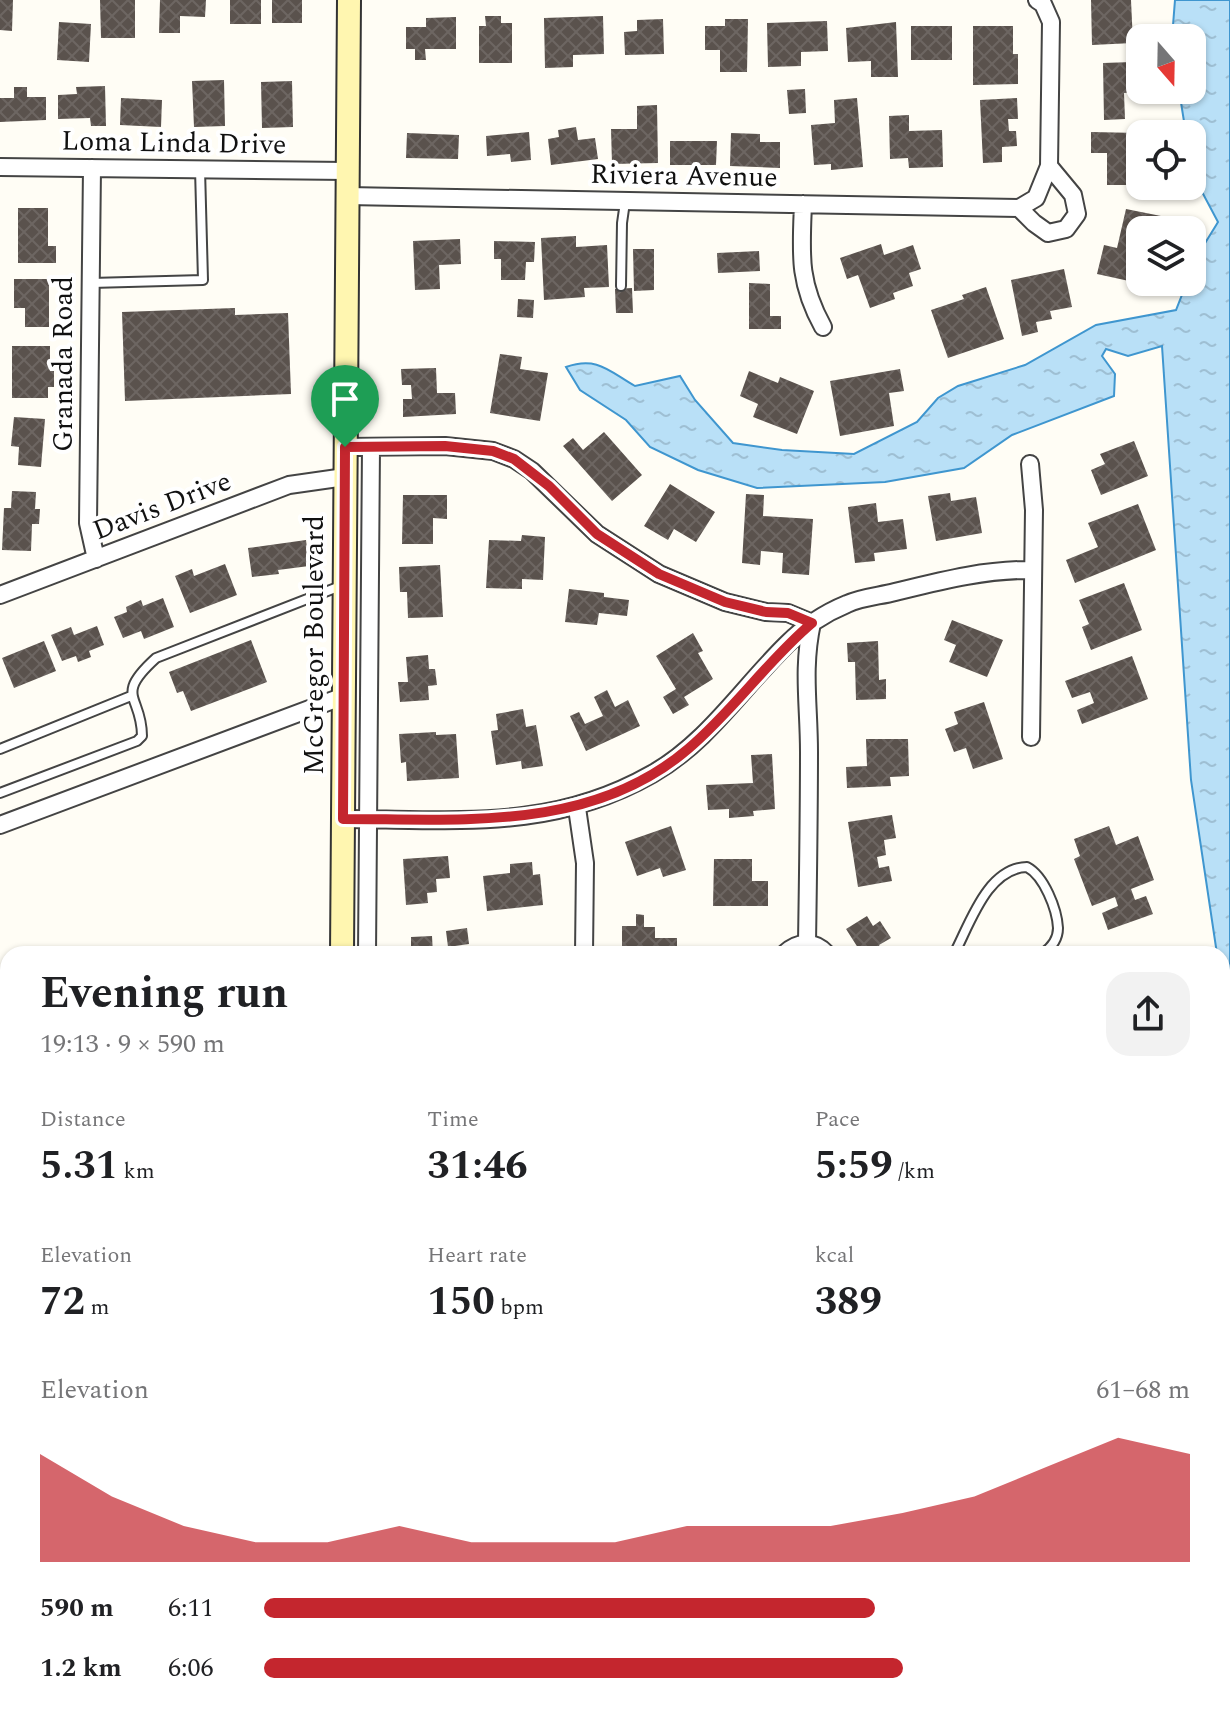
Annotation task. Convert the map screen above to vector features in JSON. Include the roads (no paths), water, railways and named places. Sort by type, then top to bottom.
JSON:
[{"type":"main road","name":"McGregor Boulevard","points":[[342,946],[349,0]]},
{"type":"street","points":[[1037,0],[1043,4],[1051,22],[1049,166],[1036,198],[1019,208],[1048,233],[1066,229],[1077,214],[1073,195],[1049,166]]},
{"type":"street","name":"Loma Linda Drive","points":[[0,167],[347,171]]},
{"type":"street","name":"Granada Road","points":[[92,168],[88,523],[96,559]]},
{"type":"street","name":"Riviera Avenue","points":[[347,196],[1019,208]]},
{"type":"street","points":[[803,204],[801,264],[805,286],[823,327]]},
{"type":"street","points":[[345,447],[471,447],[503,455],[532,471],[597,534],[659,574],[725,602],[766,612],[788,613],[812,623]]},
{"type":"street","points":[[367,946],[371,447]]},
{"type":"street","points":[[1030,464],[1033,501],[1031,737]]},
{"type":"street","name":"Davis Drive","points":[[0,595],[289,485],[345,477]]},
{"type":"street","points":[[343,819],[498,819],[577,808],[633,784],[686,751],[788,644],[812,623],[849,603],[955,578],[1007,569],[1033,570]]},
{"type":"street","points":[[807,943],[809,752],[805,671],[812,623]]},
{"type":"street","points":[[0,825],[344,696]]},
{"type":"street","points":[[577,808],[585,863],[584,946]]},
{"type":"street","points":[[794,946],[807,943],[817,946]]},
{"type":"lane","points":[[90,283],[203,280],[200,169]]},
{"type":"lane","points":[[621,286],[625,201]]},
{"type":"lane","points":[[0,793],[137,741],[142,736],[142,724],[131,696],[143,670],[156,658],[345,585]]},
{"type":"lane","points":[[0,749],[131,696]]},
{"type":"lane","points":[[959,946],[995,882],[1009,871],[1027,867],[1041,876],[1058,928],[1052,946]]},
{"type":"water","points":[[1175,0],[1230,0],[1230,946],[1216,946],[1191,780],[1162,346],[1128,356],[1106,349],[1102,356],[1115,374],[1114,396],[1012,435],[964,468],[885,482],[757,488],[698,470],[650,447],[626,420],[580,390],[566,367],[595,364],[635,386],[680,376],[695,400],[733,443],[782,450],[854,454],[917,422],[938,398],[958,386],[1025,365],[1096,325],[1176,310],[1182,296],[1206,296],[1206,241],[1218,222],[1206,199],[1206,120],[1184,120],[1181,104],[1206,104],[1206,24],[1173,24]]}]
